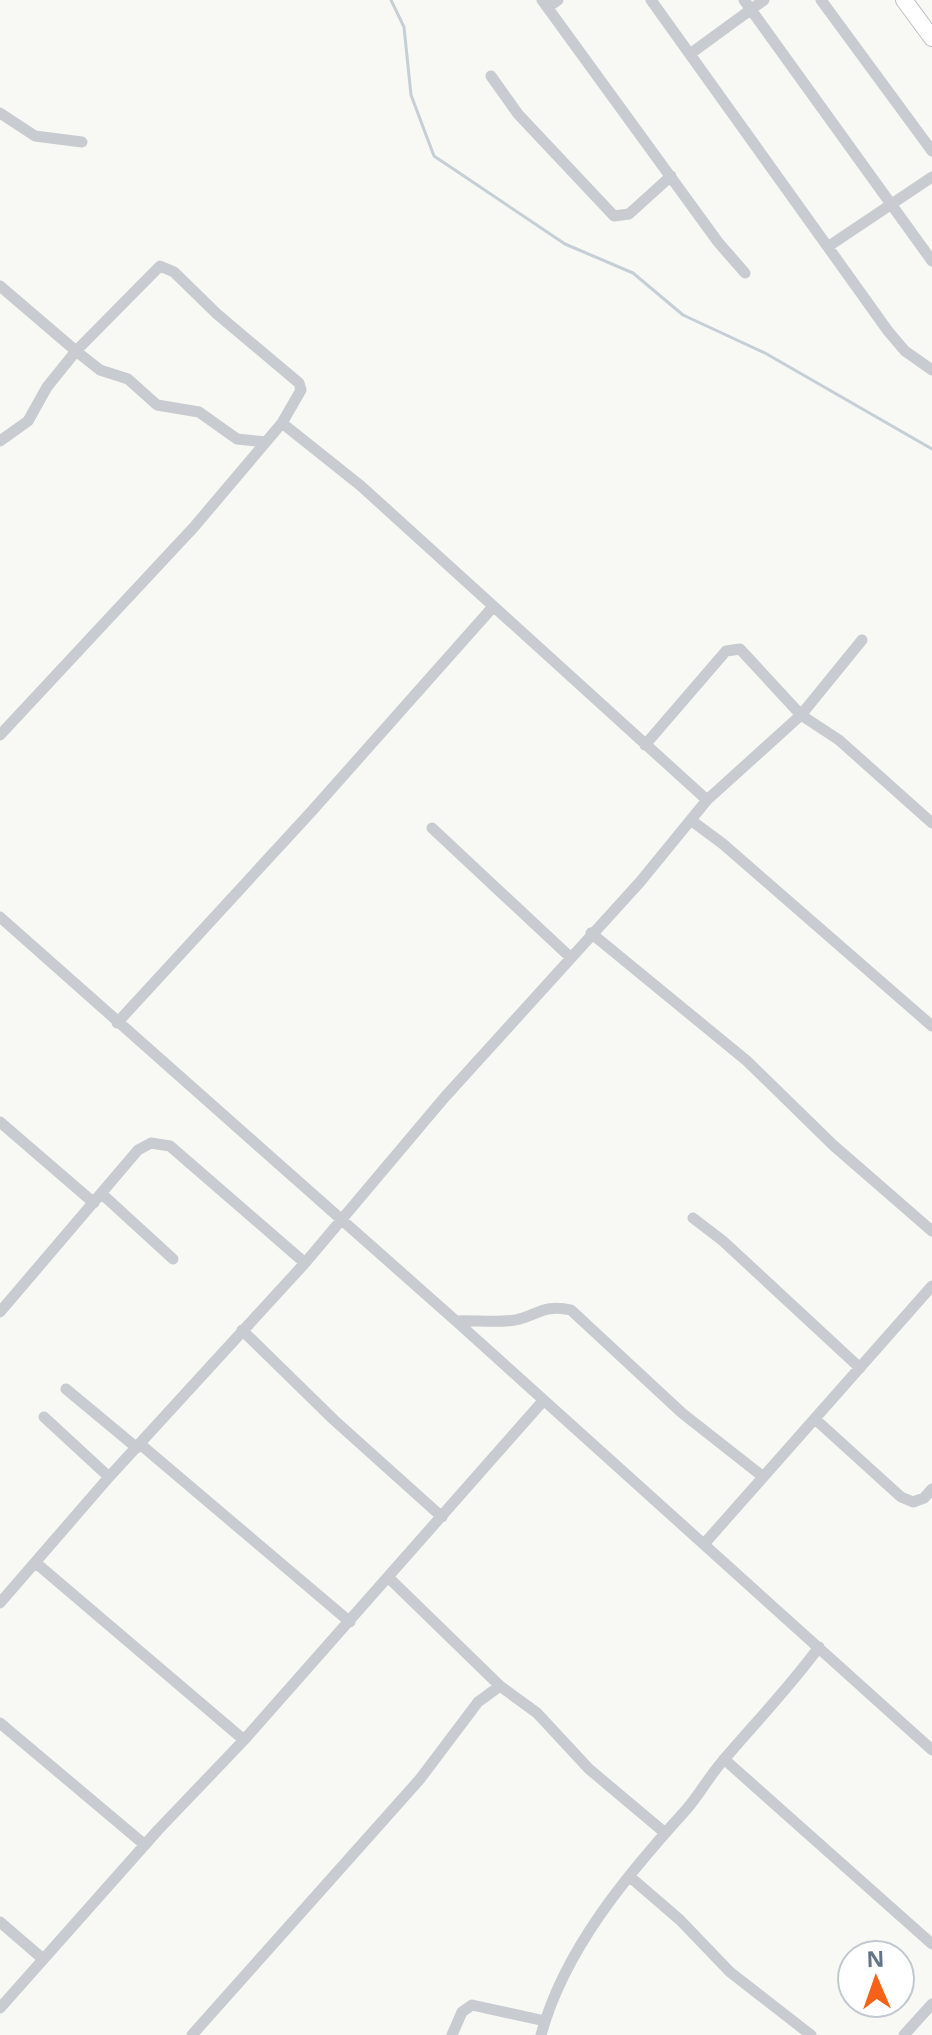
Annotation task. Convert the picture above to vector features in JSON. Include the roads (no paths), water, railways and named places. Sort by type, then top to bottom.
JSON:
[{"type":"main road","points":[[904,0],[931,34]]},
{"type":"street","points":[[651,0],[896,342],[932,370]]},
{"type":"street","points":[[690,54],[748,4],[764,0]]},
{"type":"street","points":[[821,0],[932,151]]},
{"type":"street","points":[[549,2],[671,176],[745,273]]},
{"type":"street","points":[[748,4],[932,261]]},
{"type":"street","points":[[491,76],[543,143],[614,216],[629,214],[671,176]]},
{"type":"street","points":[[0,113],[35,136],[82,142]]},
{"type":"street","points":[[829,246],[932,177]]},
{"type":"street","points":[[0,441],[28,421],[47,387],[76,351],[155,269],[164,265],[299,383],[299,397],[282,423],[194,527],[0,735]]},
{"type":"street","points":[[0,286],[100,370],[128,379],[157,405],[199,412],[237,439],[265,442]]},
{"type":"street","points":[[282,423],[361,486],[707,800]]},
{"type":"street","points":[[117,1023],[351,768],[492,608]]},
{"type":"street","points":[[0,1603],[109,1477],[305,1263],[692,821],[707,800],[801,715],[862,640]]},
{"type":"street","points":[[645,745],[726,651],[740,649],[801,715],[839,740],[932,823]]},
{"type":"street","points":[[692,821],[723,844],[932,1026]]},
{"type":"street","points":[[432,828],[570,957]]},
{"type":"street","points":[[0,917],[456,1321],[932,1750]]},
{"type":"street","points":[[591,933],[747,1061],[833,1145],[932,1231]]},
{"type":"street","points":[[0,1122],[173,1259]]},
{"type":"street","points":[[0,1312],[146,1144],[170,1146],[305,1263]]},
{"type":"street","points":[[693,1218],[723,1241],[860,1368]]},
{"type":"street","points":[[704,1544],[931,1288]]},
{"type":"street","points":[[456,1321],[515,1320],[548,1308],[571,1310],[682,1413],[762,1476]]},
{"type":"street","points":[[242,1330],[316,1404],[442,1517]]},
{"type":"street","points":[[66,1389],[350,1622]]},
{"type":"street","points":[[0,2008],[350,1622],[543,1401]]},
{"type":"street","points":[[44,1417],[109,1477]]},
{"type":"street","points":[[815,1419],[901,1497],[913,1502],[924,1498],[932,1489]]},
{"type":"street","points":[[36,1563],[244,1740]]},
{"type":"street","points":[[389,1578],[500,1686],[537,1713],[589,1769],[664,1832]]},
{"type":"street","points":[[541,2035],[568,1969],[629,1876],[819,1647]]},
{"type":"street","points":[[192,2035],[410,1791],[478,1702],[500,1686]]},
{"type":"street","points":[[0,1723],[145,1845]]},
{"type":"street","points":[[724,1759],[932,1944]]},
{"type":"street","points":[[629,1876],[680,1920],[730,1972],[811,2035]]},
{"type":"street","points":[[0,1922],[43,1959]]},
{"type":"street","points":[[904,2035],[932,2004]]},
{"type":"street","points":[[452,2035],[462,2012],[472,2005],[545,2021]]},
{"type":"waterway","points":[[391,0],[404,27],[411,95],[434,156],[565,244],[633,273],[683,315],[765,353],[932,449]]}]
